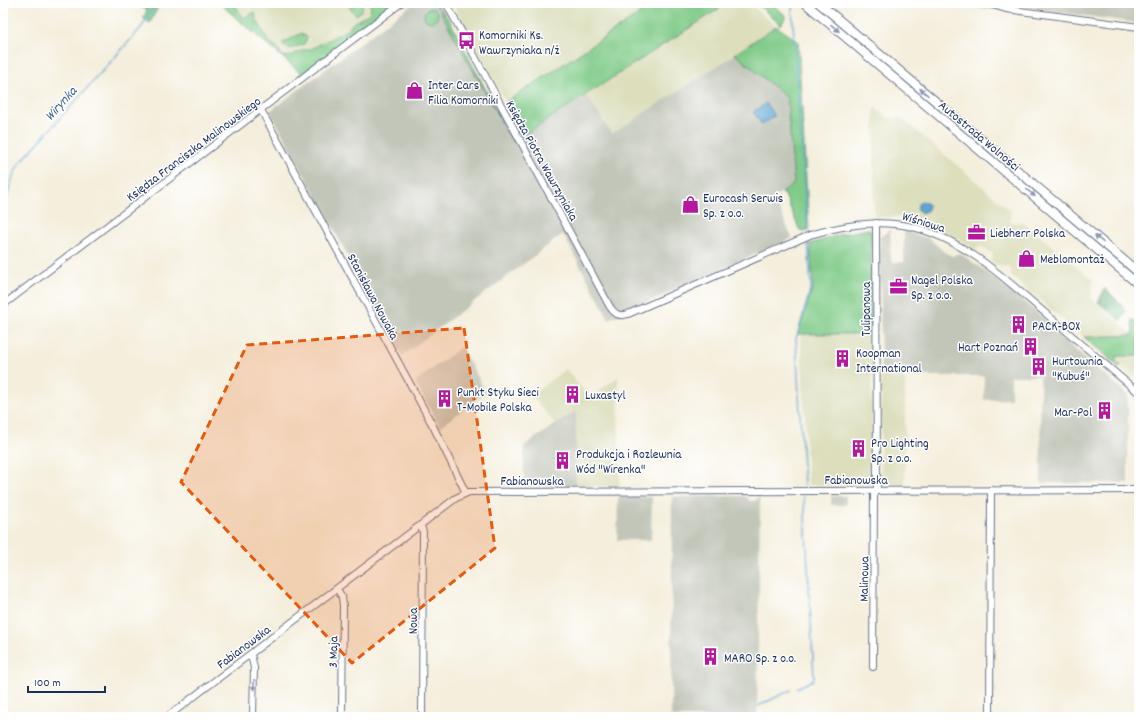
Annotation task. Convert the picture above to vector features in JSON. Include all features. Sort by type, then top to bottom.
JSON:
[{"type":"highway","name":"Autostrada Wolności","points":[[805,3],[1139,285]]},
{"type":"highway","name":"Autostrada Wolności","points":[[819,3],[1139,273]]},
{"type":"street","name":"Księdza Franciszka Malinowskiego","points":[[3,305],[399,5],[405,3]]},
{"type":"street","name":"Księdza Piotra Wawrzyniaka","points":[[441,3],[450,13]]},
{"type":"street","name":"Księdza Piotra Wawrzyniaka","points":[[446,3],[450,13],[610,307],[619,315]]},
{"type":"street","points":[[986,3],[1006,9],[1139,27]]},
{"type":"street","name":"Stanisława Nowaka","points":[[261,110],[441,440],[466,493]]},
{"type":"street","name":"Wiśniowa","points":[[619,315],[628,314],[804,237],[829,229],[876,223],[897,224],[924,230],[965,250],[1004,278],[1139,393]]},
{"type":"street","name":"Tulipanowa","points":[[876,223],[876,491]]},
{"type":"street","points":[[990,717],[991,490]]},
{"type":"street","name":"Fabianowska","points":[[168,717],[336,589],[466,493],[1139,490]]},
{"type":"street","name":"Malinowa","points":[[873,667],[876,491]]},
{"type":"street","name":"Nowa","points":[[420,526],[423,532],[422,717]]},
{"type":"street","name":"3 Maja","points":[[336,589],[342,597],[343,606],[342,717]]},
{"type":"street","points":[[251,654],[254,665],[253,717]]},
{"type":"highlighted area","points":[[464,328],[495,548],[352,663],[181,482],[247,345]]},
{"type":"shaded area","points":[[219,3],[387,3],[298,70]]},
{"type":"shaded area","points":[[414,3],[434,4],[439,9],[513,142],[586,95],[612,134],[735,54],[787,98],[794,185],[774,197],[792,238],[609,319],[563,234],[402,356],[270,111]]},
{"type":"shaded area","points":[[451,3],[656,3],[506,102],[460,19],[460,16]]},
{"type":"shaded area","points":[[728,3],[749,3],[776,26],[612,135],[586,95]]},
{"type":"shaded area","points":[[933,3],[1137,3],[1137,23],[1002,4],[996,10]]},
{"type":"shaded area","points":[[874,107],[887,118],[901,118],[1011,211],[1011,222],[1023,222],[1093,280],[1091,298],[1134,335],[1084,337],[1011,276],[1011,267],[999,266],[991,261],[993,254],[981,246],[975,249],[949,233],[905,217],[874,217]]},
{"type":"shaded area","points":[[890,230],[891,262],[904,262],[904,231],[930,239],[944,252],[952,256],[960,253],[1011,291],[1048,322],[1048,327],[1128,395],[1128,483],[1041,483],[1040,376],[1011,376],[1011,399],[984,400],[984,376],[881,376],[880,237]]},
{"type":"shaded area","points":[[801,334],[871,334],[872,485],[808,485]]},
{"type":"shaded area","points":[[461,347],[486,392],[440,427],[415,382]]},
{"type":"shaded area","points":[[1106,356],[1139,356],[1139,376],[1130,376]]},
{"type":"shaded area","points":[[566,369],[589,398],[618,377],[620,486],[576,486],[575,410],[555,424],[531,395]]},
{"type":"shaded area","points":[[881,376],[905,377],[905,485],[893,485],[881,476]]},
{"type":"shaded area","name":"Produkcja i Rozlewnia Wód \"Wirenka\"","points":[[576,410],[576,486],[524,486],[524,446]]},
{"type":"shaded area","points":[[745,496],[750,501],[755,501],[760,496],[757,717],[671,717],[672,497]]},
{"type":"shaded area","points":[[831,496],[846,496],[846,505],[831,505]]},
{"type":"shaded area","points":[[618,497],[652,497],[651,540],[617,540]]},
{"type":"green space","points":[[134,3],[160,3],[150,23],[143,18],[147,10]]},
{"type":"green space","points":[[219,3],[234,3],[243,18],[255,12],[256,19],[269,42],[277,47],[281,55],[287,57],[304,50],[311,49],[347,30],[353,23],[370,13],[371,7],[369,3],[393,3],[376,16],[366,27],[303,75]]},
{"type":"green space","points":[[358,3],[363,3],[363,7],[356,15],[349,7]]},
{"type":"green space","points":[[656,3],[728,3],[524,135],[506,102]]},
{"type":"green space","points":[[756,3],[771,3],[786,16],[781,25]]},
{"type":"green space","points":[[434,4],[443,11],[452,25],[513,142],[439,9]]},
{"type":"green space","points":[[431,8],[436,10],[438,15],[436,20],[431,22],[426,20],[424,15],[426,10]]},
{"type":"green space","points":[[776,26],[798,41],[809,230],[804,232],[799,229],[785,195],[782,193],[794,184],[787,98],[735,54]]},
{"type":"green space","points":[[302,33],[304,36],[306,35],[307,38],[304,44],[291,49],[283,46],[283,43]]},
{"type":"green space","points":[[869,229],[871,234],[871,334],[798,334],[813,285],[810,244],[842,234]]},
{"type":"green space","points":[[1105,288],[1120,303],[1126,312],[1121,321],[1098,302]]},
{"type":"green space","points":[[1132,319],[1139,325],[1139,356],[1116,356],[1116,364],[1120,364],[1120,368],[1084,337],[1133,335]]},
{"type":"water","points":[[766,103],[775,116],[762,125],[753,112]]},
{"type":"water","points":[[923,201],[927,203],[929,207],[927,211],[923,213],[919,211],[917,207],[919,203]]},
{"type":"waterway","name":"Wirynka","points":[[3,229],[7,195],[19,164],[141,28],[156,3]]},
{"type":"waterway","points":[[794,5],[792,8],[807,231]]},
{"type":"waterway","points":[[804,486],[796,339],[811,287],[808,241]]},
{"type":"waterway","points":[[797,688],[813,680],[814,677],[804,497]]},
{"type":"waterway","points":[[758,706],[791,690]]},
{"type":"place","name":"Komorniki Ks. Wawrzyniaka n/ż","points":[[466,41]]},
{"type":"place","name":"Inter Cars Filia Komorniki","points":[[415,91]]},
{"type":"place","name":"Eurocash Serwis Sp. z o.o.","points":[[690,204]]},
{"type":"place","name":"Liebherr Polska","points":[[977,232]]},
{"type":"place","name":"Meblomontaż","points":[[1027,258]]},
{"type":"place","name":"Nagel Polska Sp. z o.o.","points":[[898,286]]},
{"type":"place","name":"PACK-BOX","points":[[1019,325]]},
{"type":"place","name":"Hart Poznań","points":[[1031,346]]},
{"type":"place","name":"Koopman International","points":[[843,359]]},
{"type":"place","name":"Hurtownia \"Kubuś\"","points":[[1039,367]]},
{"type":"place","name":"Luxastyl","points":[[572,394]]},
{"type":"place","name":"Punkt Styku Sieci T-Mobile Polska","points":[[444,398]]},
{"type":"place","name":"Mar-Pol","points":[[1105,411]]},
{"type":"place","name":"Pro Lighting Sp. z o.o.","points":[[858,449]]},
{"type":"place","name":"Produkcja i Rozlewnia Wód \"Wirenka\"","points":[[563,460]]},
{"type":"place","name":"MARO Sp. z o.o.","points":[[711,657]]}]
